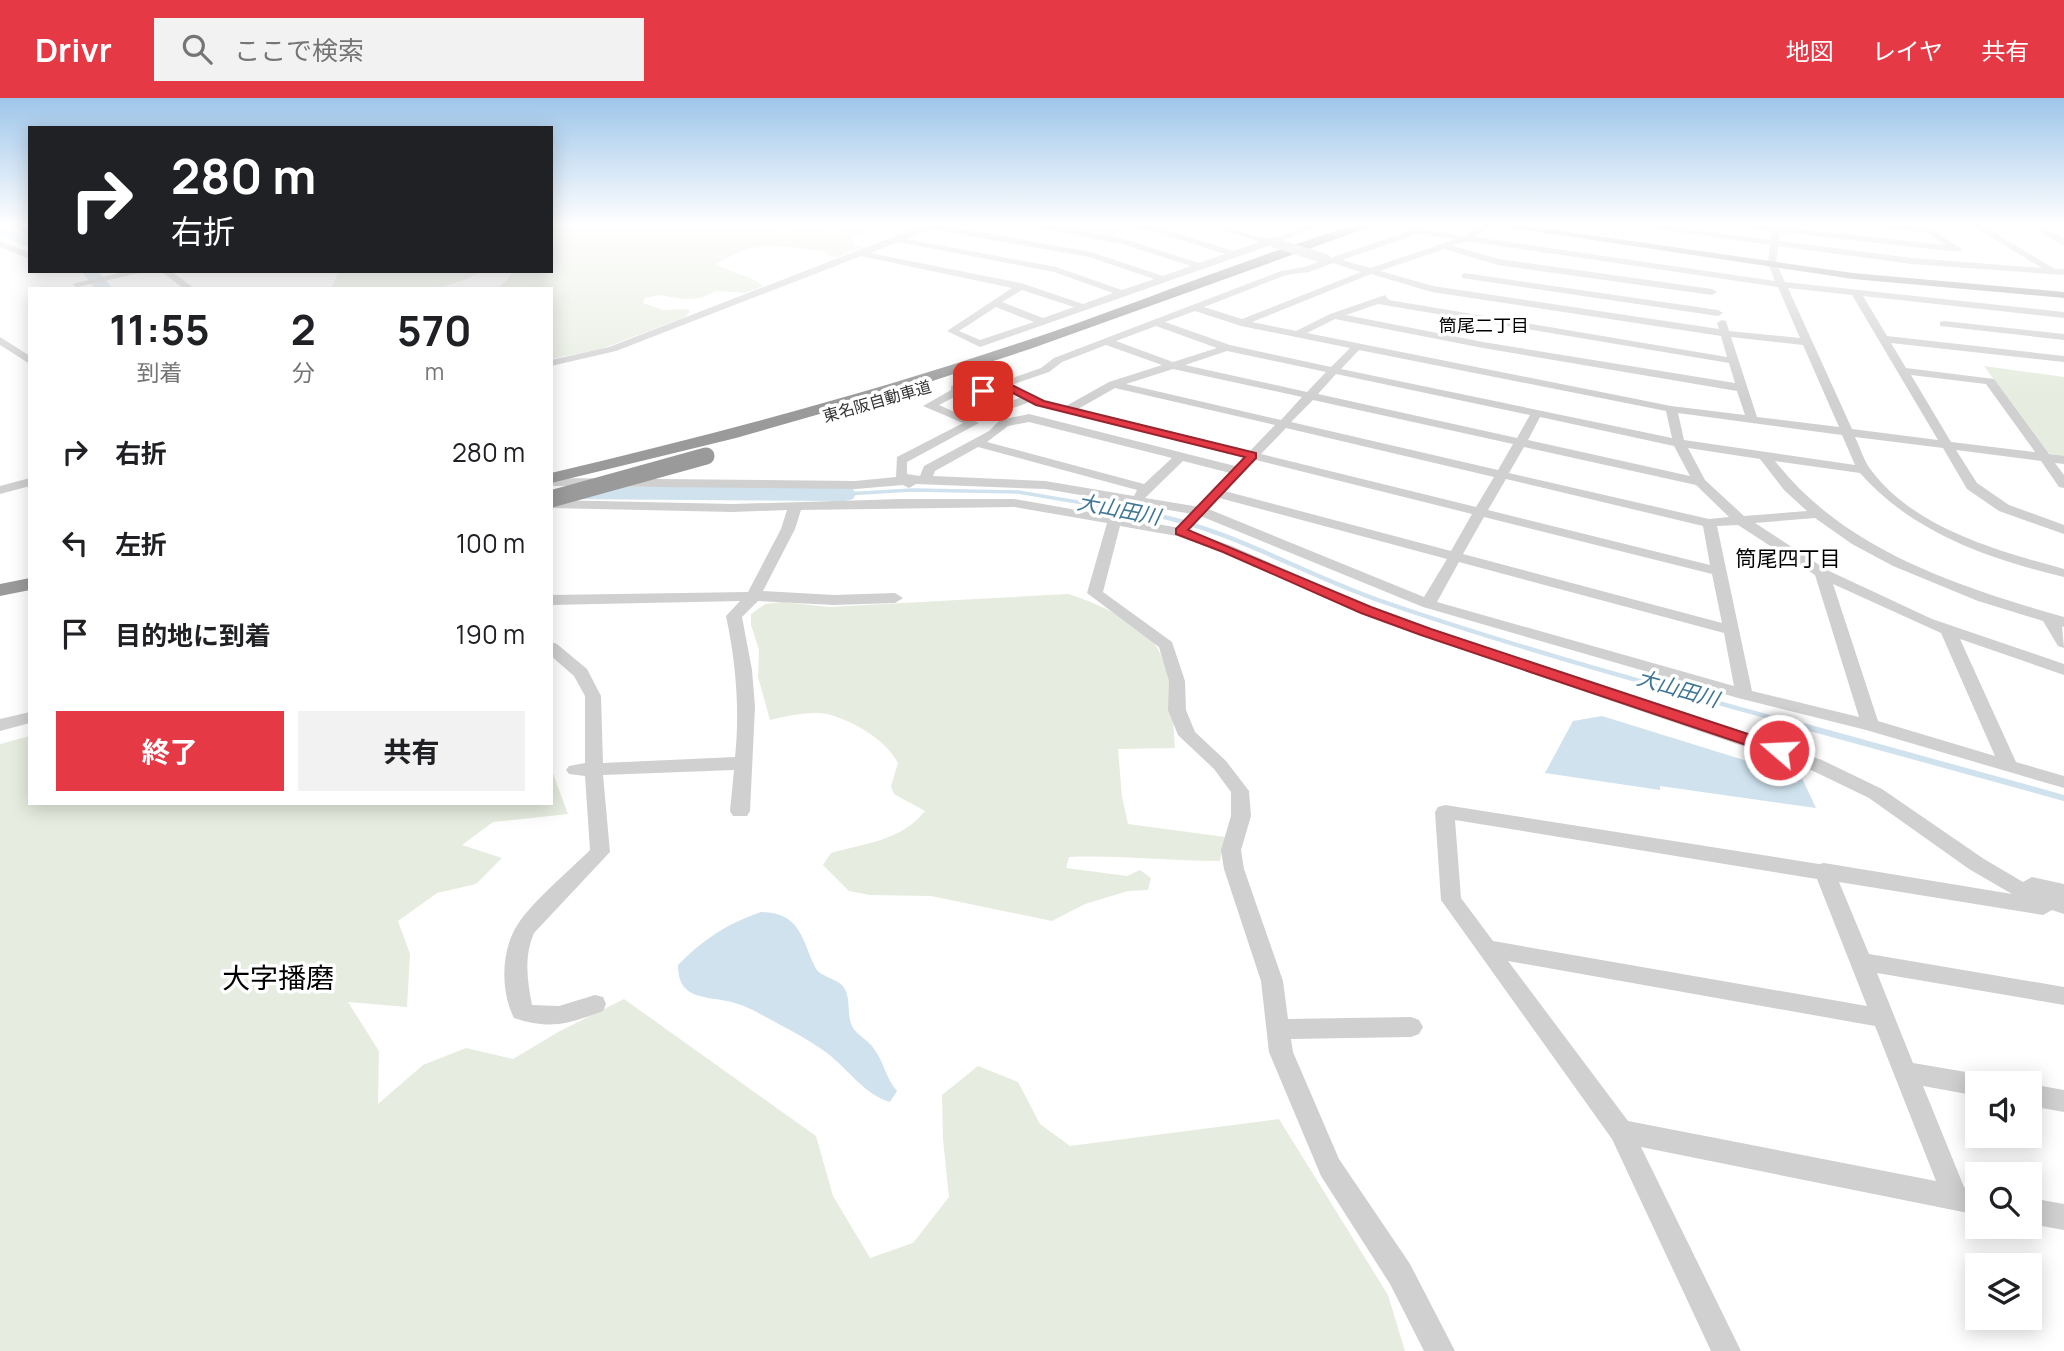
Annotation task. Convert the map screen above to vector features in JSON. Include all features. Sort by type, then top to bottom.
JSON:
[{"type":"highway","name":"東名阪自動車道","points":[[553,481],[590,469],[744,431],[885,391],[1069,331],[1203,281]]},
{"type":"highway","name":"東名阪自動車道","points":[[553,482],[624,469],[830,415],[1034,351],[1222,281]]},
{"type":"highway","points":[[553,498],[766,439],[830,415]]},
{"type":"highway","points":[[0,600],[16,588]]},
{"type":"main road","points":[[1897,281],[2064,294]]},
{"type":"street","points":[[553,363],[612,349],[790,281]]},
{"type":"street","points":[[999,281],[1021,286],[1084,308]]},
{"type":"street","points":[[1089,281],[1124,294]]},
{"type":"street","points":[[1021,286],[952,331],[980,344],[1157,281]]},
{"type":"street","points":[[933,407],[1045,370],[1058,360],[1262,281]]},
{"type":"street","points":[[1241,323],[1344,281]]},
{"type":"street","points":[[1404,281],[1433,289],[1724,333],[1807,342]]},
{"type":"street","points":[[1297,334],[1374,300],[1433,289],[1452,281]]},
{"type":"street","points":[[1502,281],[1718,313]]},
{"type":"street","points":[[1639,281],[1712,292]]},
{"type":"street","points":[[1708,281],[1752,420]]},
{"type":"street","points":[[1755,281],[1857,295],[2064,316]]},
{"type":"street","points":[[1780,281],[1864,470],[1889,496],[1934,525],[1988,549],[2064,573]]},
{"type":"street","points":[[1857,295],[1972,486],[1985,497],[2015,513],[2064,530]]},
{"type":"street","points":[[1374,300],[1734,361]]},
{"type":"street","points":[[1465,369],[1515,301]]},
{"type":"street","points":[[1927,302],[1959,347]]},
{"type":"street","points":[[995,303],[1044,322]]},
{"type":"street","points":[[1196,307],[1241,323],[1671,409],[2064,460]]},
{"type":"street","points":[[1334,316],[1465,369],[1537,413],[1679,443],[1864,470]]},
{"type":"street","points":[[1157,323],[1227,348],[1335,370],[1465,369],[1742,388]]},
{"type":"street","points":[[1944,324],[2064,337]]},
{"type":"street","points":[[1883,339],[2064,359]]},
{"type":"street","points":[[0,340],[6,350],[28,361]]},
{"type":"street","points":[[1108,342],[1172,365],[1700,482]]},
{"type":"street","points":[[6,350],[28,345]]},
{"type":"street","points":[[1180,532],[1357,346]]},
{"type":"street","points":[[1068,410],[1113,384],[1227,348]]},
{"type":"street","points":[[1903,371],[1990,381],[2064,484]]},
{"type":"street","points":[[1004,384],[1040,403],[1720,572]]},
{"type":"street","points":[[1113,384],[1709,523],[1818,514]]},
{"type":"street","points":[[910,480],[901,476],[901,460],[973,423],[929,406],[958,391],[955,388]]},
{"type":"street","points":[[969,396],[996,410],[1031,398]]},
{"type":"street","points":[[1671,409],[1679,443],[1700,482],[1740,520],[1822,573],[1949,632],[2064,670]]},
{"type":"street","points":[[1428,604],[1537,413]]},
{"type":"street","points":[[925,481],[929,469],[992,435],[1004,423],[1029,418],[1238,471]]},
{"type":"street","points":[[977,443],[1146,489]]},
{"type":"street","points":[[1764,456],[1785,485],[1818,514],[1857,539],[1913,568],[2057,620],[2064,642]]},
{"type":"street","points":[[1135,500],[1180,457]]},
{"type":"street","points":[[901,503],[910,480]]},
{"type":"street","points":[[553,482],[855,485],[910,480],[1045,485],[1135,500],[1198,513],[1428,604],[1744,694],[1870,725],[2064,782]]},
{"type":"street","points":[[0,489],[28,482]]},
{"type":"street","points":[[1217,494],[1730,629]]},
{"type":"street","points":[[553,505],[733,508],[1014,503],[1180,532],[1227,549],[1366,610],[1426,632],[1803,758],[1846,777],[1898,808],[1974,864],[2016,888],[2064,908]]},
{"type":"street","points":[[740,811],[740,778],[744,763],[744,682],[734,615],[753,597],[788,529],[796,505]]},
{"type":"street","points":[[1115,519],[1096,593],[1166,645],[1177,681],[1177,710],[1187,735],[1220,765],[1240,791],[1241,816],[1231,850],[1234,869],[1272,981],[1281,1052],[1330,1167],[1400,1274],[1440,1351]]},
{"type":"street","points":[[1709,523],[1744,694]]},
{"type":"street","points":[[1822,573],[1870,725]]},
{"type":"street","points":[[553,600],[895,598]]},
{"type":"street","points":[[1949,632],[2011,768]]},
{"type":"street","points":[[553,649],[581,673],[593,696],[584,770],[594,804],[600,852],[526,928],[519,942],[514,972],[522,1011],[538,1017],[556,1017],[595,1004]]},
{"type":"street","points":[[0,725],[28,718]]},
{"type":"street","points":[[584,770],[744,763]]},
{"type":"street","points":[[1726,1351],[1621,1131],[1451,900],[1445,812],[1824,870],[1939,891],[2064,908]]},
{"type":"street","points":[[1939,891],[1969,882],[1974,864]]},
{"type":"street","points":[[1974,864],[1998,874],[2064,892]]},
{"type":"street","points":[[1824,870],[1906,1072],[1965,1196]]},
{"type":"street","points":[[1486,948],[1883,1018]]},
{"type":"street","points":[[1861,962],[2064,996]]},
{"type":"street","points":[[1280,1029],[1411,1027]]},
{"type":"street","points":[[1906,1072],[1965,1083]]},
{"type":"street","points":[[2042,1097],[2064,1101]]},
{"type":"street","points":[[1621,1131],[1965,1200]]},
{"type":"street","points":[[2042,1213],[2064,1217]]},
{"type":"shaded area","points":[[334,281],[460,281],[440,287],[332,287]]},
{"type":"shaded area","points":[[505,281],[756,281],[763,286],[745,293],[716,291],[701,298],[683,299],[659,295],[645,298],[643,303],[663,310],[688,309],[690,312],[685,317],[601,349],[553,359],[553,287],[498,287]]},
{"type":"shaded area","points":[[1984,366],[2064,377],[2064,457],[2048,453]]},
{"type":"shaded area","points":[[1068,594],[1114,613],[1146,634],[1160,653],[1169,679],[1175,748],[1118,749],[1122,797],[1128,824],[1225,837],[1220,861],[1069,857],[1066,868],[1127,876],[1140,870],[1151,878],[1148,890],[1128,891],[1085,904],[1052,921],[931,896],[870,895],[849,891],[823,865],[831,853],[894,835],[916,821],[925,811],[894,794],[891,786],[898,763],[886,747],[860,727],[831,715],[816,713],[770,720],[758,677],[759,650],[751,625],[751,614],[765,604],[783,602],[829,607]]},
{"type":"shaded area","points":[[28,737],[28,805],[553,805],[553,773],[568,814],[493,822],[462,845],[502,858],[476,884],[437,893],[398,921],[410,954],[407,1007],[348,1002],[379,1051],[378,1104],[423,1065],[466,1048],[513,1059],[560,1031],[624,999],[816,1136],[833,1196],[870,1258],[913,1243],[949,1197],[942,1095],[978,1066],[1018,1082],[1040,1124],[1070,1146],[1279,1119],[1388,1295],[1405,1351],[0,1351],[0,744]]},
{"type":"water","points":[[1602,716],[1802,778],[1816,808],[1660,786],[1660,790],[1545,773],[1573,721]]},
{"type":"water","points":[[761,912],[774,913],[792,922],[817,970],[845,989],[852,1026],[872,1046],[897,1091],[890,1102],[873,1094],[812,1042],[754,1011],[727,1001],[693,994],[682,984],[678,965],[687,956],[727,927]]},
{"type":"waterway","name":"大山田川","points":[[98,281],[103,287]]},
{"type":"waterway","name":"大山田川","points":[[845,494],[912,490],[1018,492],[1155,515]]},
{"type":"waterway","name":"大山田川","points":[[562,494],[845,494]]},
{"type":"waterway","name":"大山田川","points":[[1150,514],[1155,515]]},
{"type":"waterway","name":"大山田川","points":[[1155,515],[1160,516]]},
{"type":"waterway","name":"大山田川","points":[[1155,515],[1209,530],[1349,589],[1431,618],[1809,728]]},
{"type":"waterway","name":"大山田川","points":[[1803,726],[2064,798]]},
{"type":"district","name":"筒尾二丁目","points":[[1484,325]]},
{"type":"district","name":"筒尾四丁目","points":[[1788,558]]},
{"type":"district","name":"大字播磨","points":[[278,977]]},
{"type":"route","points":[[983,391],[1004,384],[1040,403],[1252,456],[1180,532],[1227,549],[1366,610],[1426,632],[1779,750]]}]
